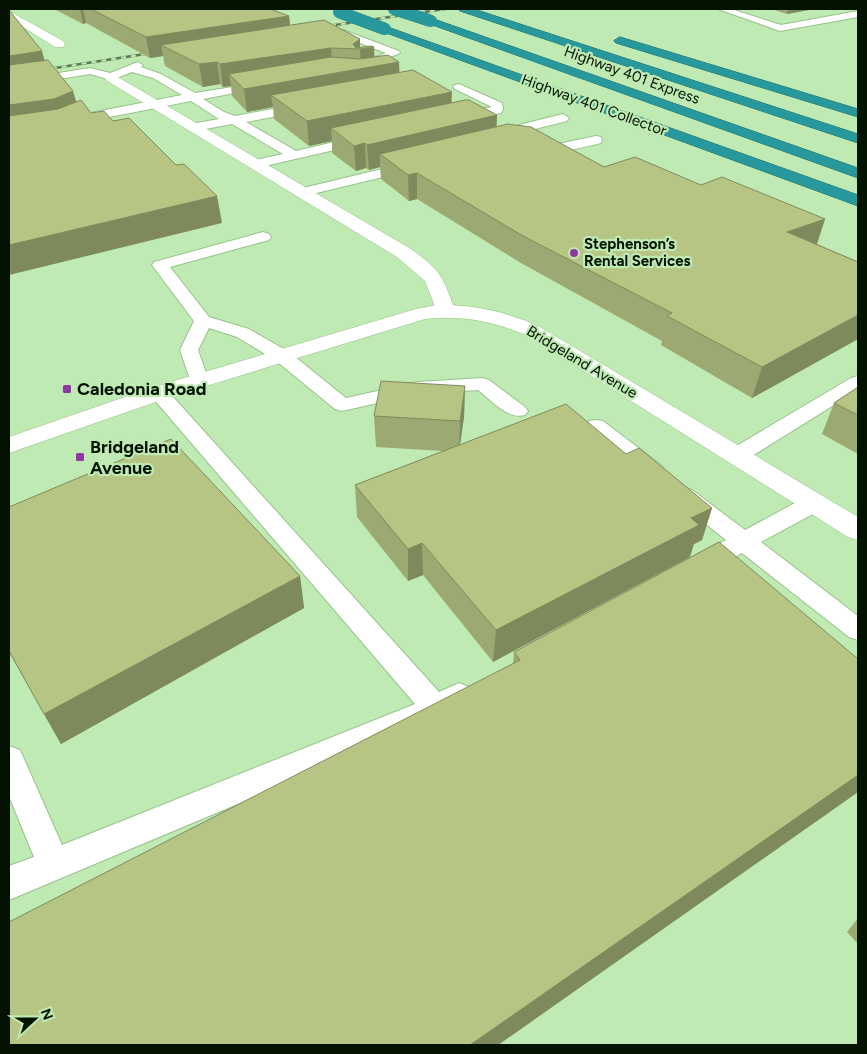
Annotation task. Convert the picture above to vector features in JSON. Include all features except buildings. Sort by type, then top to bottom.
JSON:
[{"type":"highway","name":"Highway 401 Express","points":[[394,9],[858,173]]},
{"type":"highway","name":"Highway 401 Express","points":[[464,9],[858,139]]},
{"type":"highway","name":"Highway 401 Collector","points":[[334,10],[858,201]]},
{"type":"highway","points":[[608,37],[858,113]]},
{"type":"street","points":[[9,14],[59,44]]},
{"type":"street","points":[[9,444],[199,380],[423,313],[445,310],[434,279],[424,268],[404,253],[111,77]]},
{"type":"street","name":"Bridgeland Avenue","points":[[445,310],[479,312],[502,318],[533,331],[858,530]]},
{"type":"lane","points":[[723,9],[780,28],[858,14]]},
{"type":"lane","points":[[314,37],[343,33],[395,53],[351,72],[370,74]]},
{"type":"lane","points":[[9,84],[90,71],[111,77],[132,68],[155,62]]},
{"type":"lane","points":[[132,68],[157,76],[193,97],[220,116],[234,120],[294,155]]},
{"type":"lane","points":[[64,126],[85,118],[156,103],[277,83]]},
{"type":"lane","points":[[441,122],[497,110],[498,106],[459,87]]},
{"type":"lane","points":[[195,127],[320,104]]},
{"type":"lane","points":[[563,118],[523,128],[502,144],[558,148],[596,140]]},
{"type":"lane","points":[[256,164],[376,137]]},
{"type":"lane","points":[[311,151],[325,161]]},
{"type":"lane","points":[[304,192],[420,164]]},
{"type":"lane","points":[[340,170],[354,180]]},
{"type":"lane","points":[[263,237],[160,265],[203,321],[244,333],[282,356],[342,405],[418,388],[482,384],[518,410]]},
{"type":"lane","points":[[199,380],[189,350],[203,321]]},
{"type":"lane","points":[[736,456],[858,382]]},
{"type":"lane","points":[[159,393],[436,708]]},
{"type":"lane","points":[[596,426],[858,630]]},
{"type":"lane","points":[[676,578],[814,504]]},
{"type":"lane","points":[[9,883],[436,708],[479,685]]},
{"type":"lane","points":[[9,759],[54,866]]},
{"type":"railway","points":[[321,27],[445,9]]},
{"type":"railway","points":[[42,70],[158,52]]},
{"type":"place","name":"Stephenson’s Rental Services","points":[[574,253]]},
{"type":"place","name":"Caledonia Road","points":[[67,389]]},
{"type":"place","name":"Bridgeland Avenue","points":[[80,457]]}]
